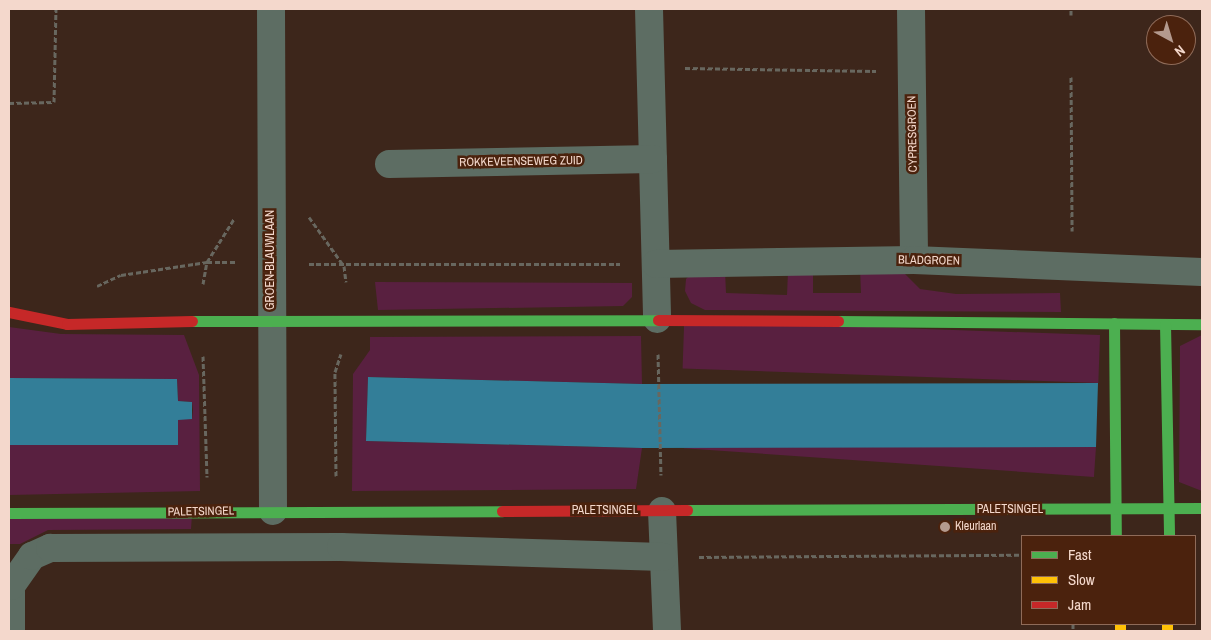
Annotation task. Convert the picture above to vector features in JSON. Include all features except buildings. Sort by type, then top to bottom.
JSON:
[{"type":"street","name":"GROEN-BLAUWLAAN","points":[[271,9],[273,511]]},
{"type":"street","points":[[649,9],[657,320]]},
{"type":"street","name":"CYPRESGROEN","points":[[911,9],[914,260]]},
{"type":"street","name":"ROKKEVEENSEWEG ZUID","points":[[389,164],[653,159]]},
{"type":"street","name":"BLADGROEN","points":[[656,264],[914,260],[1202,272]]},
{"type":"street","points":[[9,312],[67,324],[271,317],[1202,324]]},
{"type":"street","points":[[1114,323],[1116,535]]},
{"type":"street","points":[[1165,324],[1169,535]]},
{"type":"street","name":"PALETSINGEL","points":[[9,513],[1116,510],[1202,508]]},
{"type":"street","points":[[662,511],[667,631]]},
{"type":"street","points":[[11,631],[11,586],[20,570],[50,548],[341,547],[663,557]]},
{"type":"path","points":[[9,103],[54,102],[56,9]]},
{"type":"path","points":[[1071,9],[1071,15]]},
{"type":"path","points":[[651,67],[912,71]]},
{"type":"path","points":[[1071,77],[1073,266]]},
{"type":"path","points":[[87,290],[121,275],[207,262],[656,264]]},
{"type":"path","points":[[658,356],[661,470]]},
{"type":"path","points":[[663,557],[1021,555]]},
{"type":"shaded area","points":[[860,268],[899,268],[920,289],[956,294],[1060,293],[1061,312],[705,310],[691,303],[685,291],[686,279],[694,271],[725,270],[726,293],[787,295],[788,271],[813,271],[813,293],[861,293]]},
{"type":"shaded area","points":[[375,282],[632,283],[632,297],[623,306],[378,310]]},
{"type":"shaded area","points":[[684,320],[1100,335],[1098,383],[683,368]]},
{"type":"shaded area","points":[[9,327],[61,334],[184,335],[199,375],[200,491],[9,495],[9,445],[178,445],[178,419],[192,419],[193,410],[192,402],[178,401],[177,379],[9,378]]},
{"type":"shaded area","points":[[1202,335],[1200,423],[1202,491],[1179,482],[1180,346]]},
{"type":"shaded area","points":[[641,336],[642,384],[368,377],[366,441],[642,448],[636,489],[352,491],[353,374],[370,350],[370,337]]},
{"type":"shaded area","points":[[686,418],[1096,447],[1094,477],[684,448]]},
{"type":"shaded area","points":[[192,515],[191,529],[48,530],[20,544],[9,544],[9,519]]},
{"type":"water","points":[[368,377],[642,384],[1098,383],[1096,447],[642,448],[366,441]]},
{"type":"water","points":[[9,378],[177,379],[178,401],[192,402],[192,419],[178,420],[178,445],[9,445]]},
{"type":"traffic: fast","points":[[192,321],[658,320]]},
{"type":"traffic: fast","points":[[838,321],[1202,324]]},
{"type":"traffic: fast","points":[[1114,323],[1116,535]]},
{"type":"traffic: fast","points":[[1165,324],[1169,535]]},
{"type":"traffic: fast","points":[[687,510],[1202,508]]},
{"type":"traffic: fast","points":[[9,513],[502,511]]},
{"type":"traffic: slow","points":[[1120,625],[1120,631]]},
{"type":"traffic: slow","points":[[1167,625],[1167,631]]},
{"type":"traffic: jam","points":[[9,312],[67,324],[192,321]]},
{"type":"traffic: jam","points":[[658,320],[838,321]]},
{"type":"traffic: jam","points":[[502,511],[687,510]]},
{"type":"place","name":"Kleurlaan","points":[[945,527]]}]
